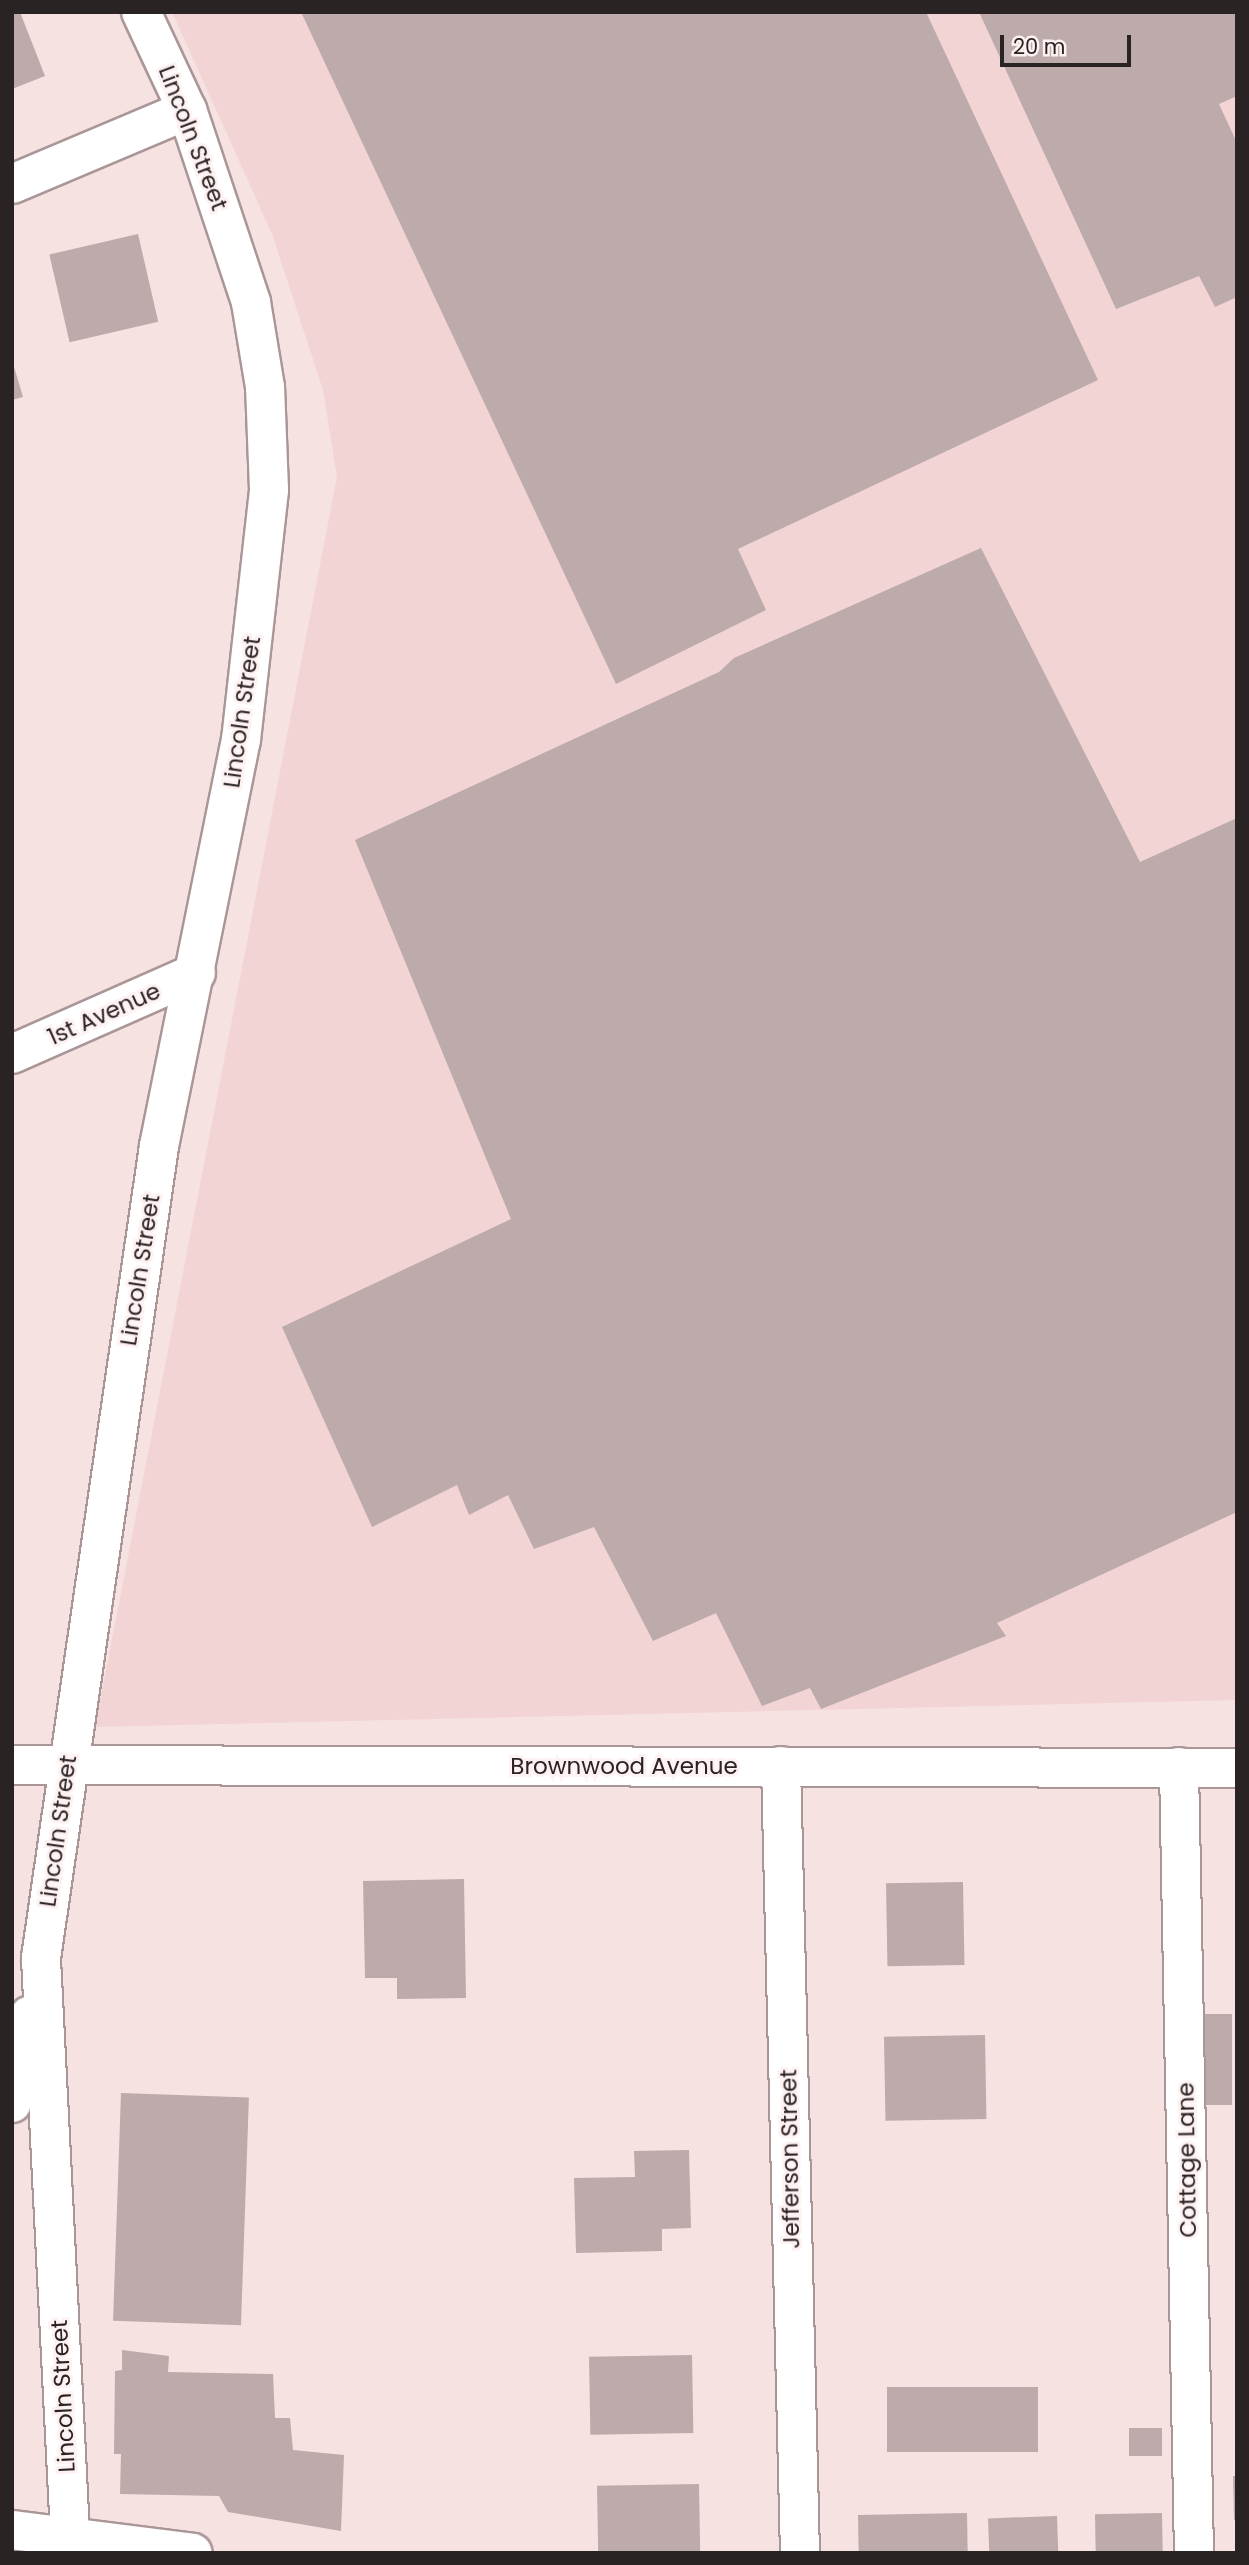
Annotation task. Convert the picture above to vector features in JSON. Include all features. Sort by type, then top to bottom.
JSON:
[{"type":"street","name":"Lincoln Street","points":[[70,2544],[41,1958],[66,1764],[159,1146],[241,740],[269,490],[265,387],[251,302],[187,110],[141,12]]},
{"type":"street","points":[[12,184],[187,110]]},
{"type":"street","name":"1st Avenue","points":[[12,1054],[196,973]]},
{"type":"street","name":"Brownwood Avenue","points":[[12,1765],[1237,1768]]},
{"type":"street","name":"Jefferson Street","points":[[781,1766],[800,2553]]},
{"type":"street","name":"Cottage Lane","points":[[1179,1767],[1194,2553]]},
{"type":"street","points":[[12,2103],[41,1958]]},
{"type":"street","points":[[12,2530],[70,2544],[193,2553]]},
{"type":"shaded area","points":[[172,12],[1237,12],[1237,1700],[95,1727],[337,477],[323,390],[272,234]]},
{"type":"building","points":[[12,12],[20,12],[45,76],[12,89]]},
{"type":"building","points":[[301,12],[926,12],[1098,380],[738,549],[766,610],[616,684]]},
{"type":"building","points":[[979,12],[1237,12],[1237,96],[1219,104],[1237,143],[1237,297],[1215,307],[1199,276],[1116,309]]},
{"type":"building","points":[[138,234],[158,322],[70,342],[49,254]]},
{"type":"building","points":[[12,360],[23,397],[12,400]]},
{"type":"building","points":[[981,548],[1140,862],[1237,818],[1237,1512],[997,1623],[1006,1636],[821,1709],[810,1688],[762,1706],[716,1613],[653,1641],[594,1527],[534,1549],[508,1495],[469,1515],[457,1485],[372,1527],[282,1327],[511,1219],[355,840],[719,672],[734,658]]},
{"type":"building","points":[[464,1879],[466,1998],[397,1999],[397,1978],[365,1978],[363,1881]]},
{"type":"building","points":[[963,1882],[964,1965],[887,1966],[886,1883]]},
{"type":"building","points":[[1190,2014],[1232,2014],[1232,2105],[1190,2105]]},
{"type":"building","points":[[985,2035],[986,2119],[885,2121],[884,2037]]},
{"type":"building","points":[[121,2093],[249,2097],[241,2325],[113,2321]]},
{"type":"building","points":[[689,2150],[691,2228],[662,2229],[662,2251],[576,2253],[574,2178],[635,2177],[634,2151]]},
{"type":"building","points":[[122,2350],[169,2356],[168,2372],[273,2374],[275,2418],[290,2418],[293,2450],[344,2455],[341,2531],[228,2512],[219,2496],[120,2494],[121,2454],[114,2454],[115,2371],[122,2370]]},
{"type":"building","points":[[692,2355],[693,2433],[590,2435],[589,2357]]},
{"type":"building","points":[[887,2387],[1038,2387],[1038,2452],[887,2452]]},
{"type":"building","points":[[1129,2428],[1162,2428],[1162,2456],[1129,2456]]},
{"type":"building","points":[[1233,2476],[1237,2476],[1237,2520],[1234,2520]]},
{"type":"building","points":[[699,2484],[700,2553],[598,2553],[597,2486]]},
{"type":"building","points":[[967,2513],[968,2553],[859,2553],[858,2515]]},
{"type":"building","points":[[1162,2513],[1163,2553],[1096,2553],[1095,2514]]},
{"type":"building","points":[[1057,2516],[1058,2553],[989,2553],[988,2518]]}]
